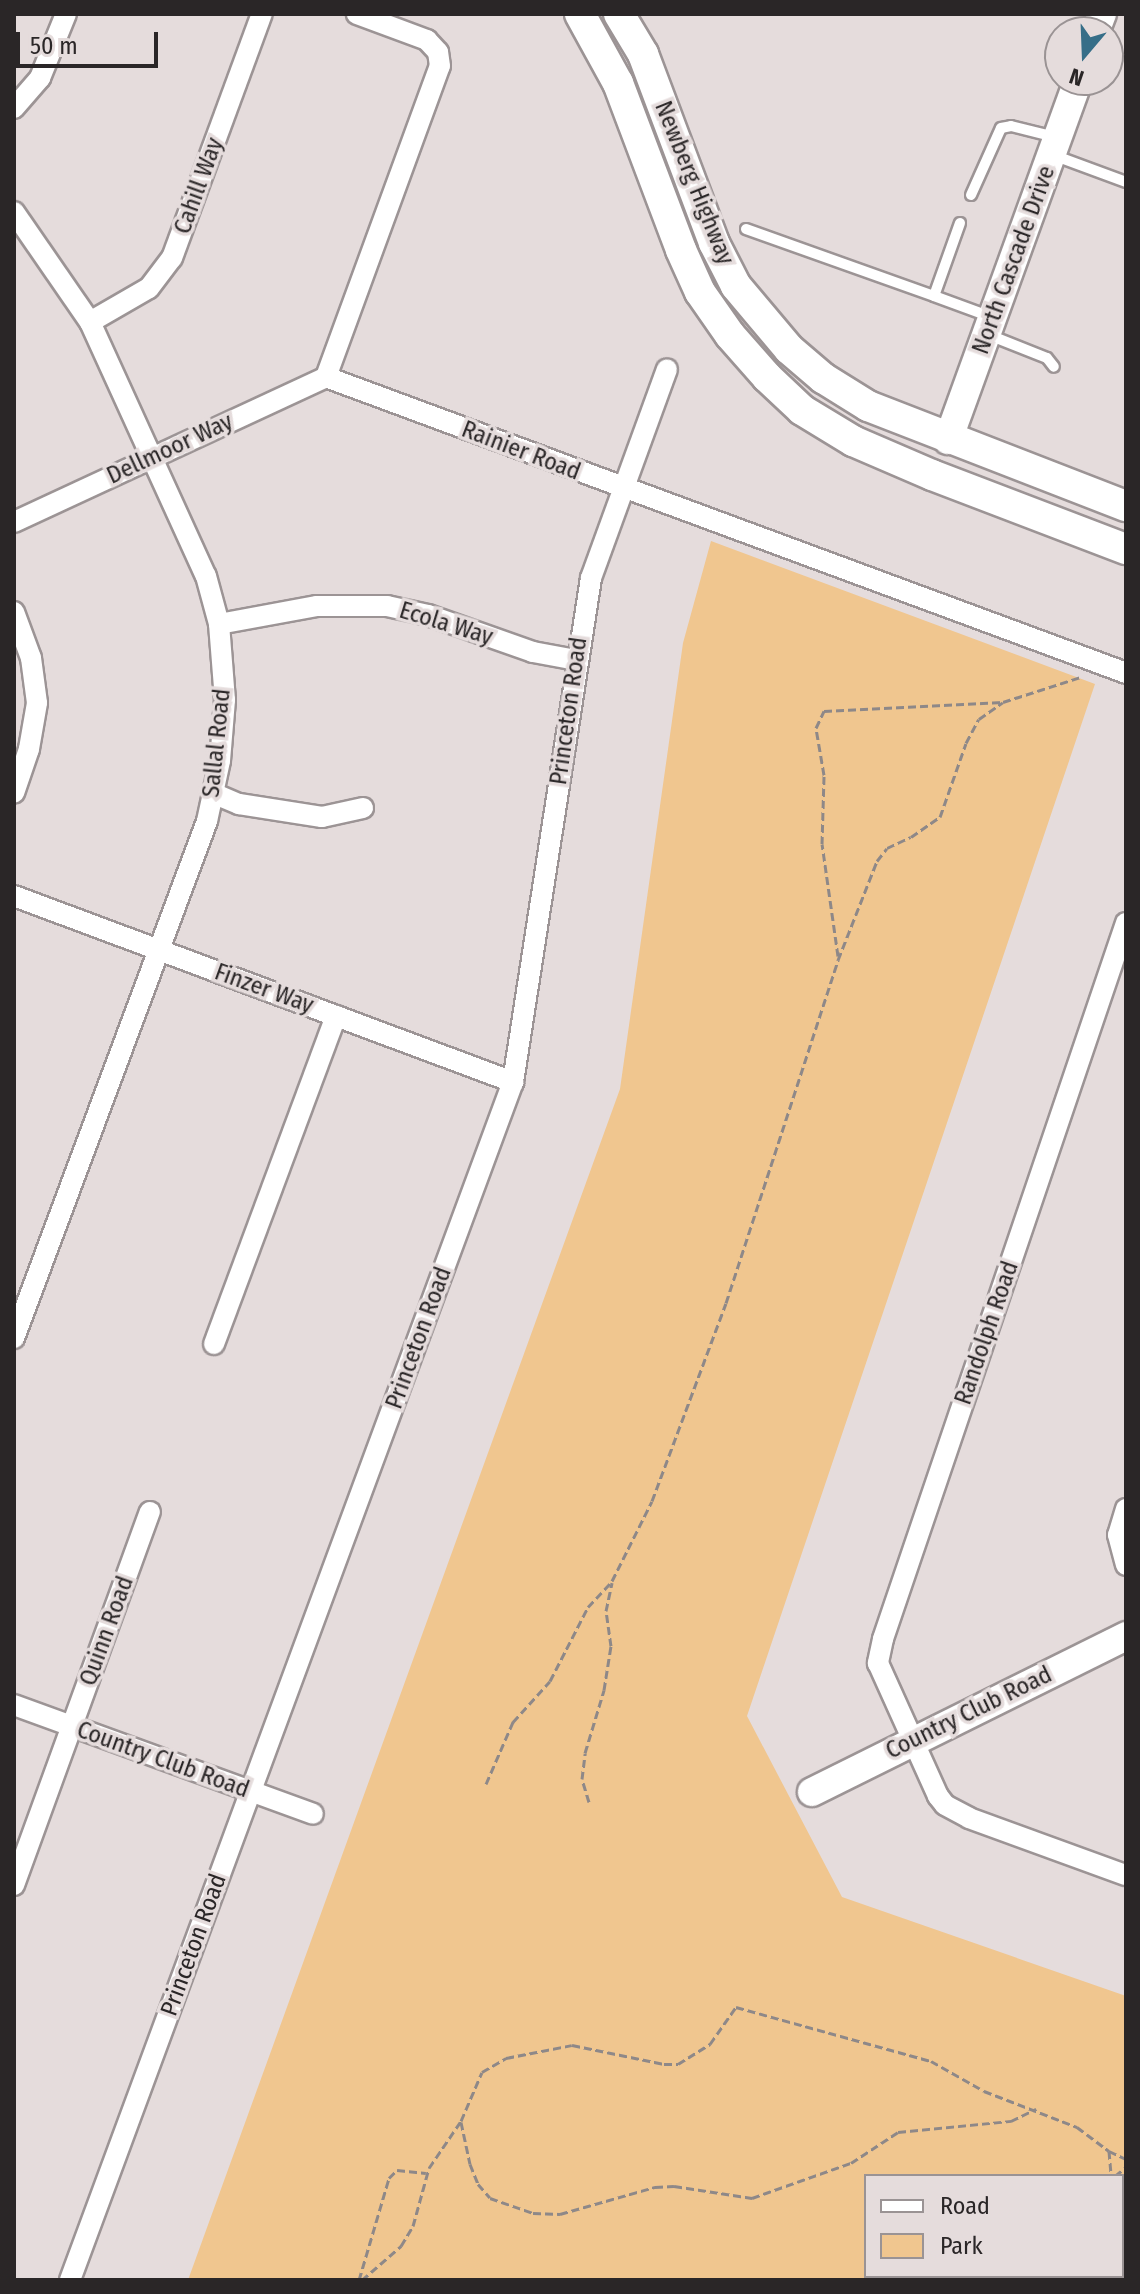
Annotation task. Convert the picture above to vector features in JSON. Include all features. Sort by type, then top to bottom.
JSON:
[{"type":"main road","name":"Newberg Highway","points":[[580,14],[593,32],[618,83],[700,292],[730,335],[767,377],[802,410],[853,441],[932,475],[1126,549]]},
{"type":"main road","name":"Newberg Highway","points":[[619,14],[643,54],[714,243],[736,286],[789,349],[823,378],[868,406],[948,440],[1126,506]]},
{"type":"main road","name":"Newberg Highway","points":[[767,377],[914,446],[933,452],[948,440]]},
{"type":"street","points":[[14,108],[40,78],[66,14]]},
{"type":"street","name":"Cahill Way","points":[[90,322],[149,288],[172,258],[262,14]]},
{"type":"street","points":[[326,377],[440,66],[438,52],[427,40],[357,14]]},
{"type":"street","name":"North Cascade Drive","points":[[948,440],[1072,96]]},
{"type":"street","name":"Sallal Road","points":[[14,212],[90,322],[206,576],[219,624],[225,700],[215,794],[14,1338]]},
{"type":"street","name":"Princeton Road","points":[[70,2280],[513,1082],[591,578],[667,369]]},
{"type":"street","name":"Dellmoor Way","points":[[14,522],[326,377]]},
{"type":"street","name":"Rainier Road","points":[[326,377],[1117,670]]},
{"type":"street","name":"Ecola Way","points":[[219,624],[304,607],[387,606],[428,615],[533,652],[576,660]]},
{"type":"street","points":[[14,612],[31,658],[37,703],[29,749],[14,793]]},
{"type":"street","points":[[215,794],[239,804],[327,817],[363,808]]},
{"type":"street","name":"Finzer Way","points":[[14,896],[513,1082]]},
{"type":"street","name":"Randolph Road","points":[[1126,923],[878,1652],[879,1673],[945,1805],[969,1818],[1126,1875]]},
{"type":"street","points":[[214,1344],[336,1016]]},
{"type":"street","points":[[1126,1509],[1118,1535],[1126,1565]]},
{"type":"street","name":"Quinn Road","points":[[14,1885],[150,1512]]},
{"type":"street","name":"Country Club Road","points":[[812,1792],[1126,1636]]},
{"type":"street","name":"Country Club Road","points":[[14,1705],[313,1814]]},
{"type":"lane","points":[[971,195],[1001,128],[1011,126],[1126,182]]},
{"type":"lane","points":[[934,296],[960,223]]},
{"type":"lane","points":[[746,229],[934,296],[1047,358],[1054,367]]},
{"type":"path","points":[[838,960],[822,844],[824,775],[816,728],[824,711],[1003,702],[1117,670]]},
{"type":"path","points":[[589,1802],[582,1779],[585,1753],[604,1690],[611,1646],[606,1611],[612,1581],[652,1501],[726,1303],[838,960],[877,861],[887,848],[911,837],[940,817],[979,719],[1003,702]]},
{"type":"path","points":[[486,1784],[513,1722],[550,1681],[588,1607],[612,1581]]},
{"type":"path","points":[[360,2280],[401,2246],[413,2226],[429,2168],[461,2121],[482,2072],[506,2058],[572,2045],[678,2064],[710,2044],[736,2007],[931,2061],[966,2083],[1077,2127],[1109,2151],[1126,2159]]},
{"type":"path","points":[[461,2121],[470,2164],[478,2184],[490,2198],[533,2213],[560,2214],[655,2187],[674,2186],[752,2198],[851,2163],[898,2132],[1011,2121],[1036,2109]]},
{"type":"path","points":[[1109,2151],[1113,2174]]},
{"type":"path","points":[[360,2280],[389,2178],[397,2170],[426,2173]]},
{"type":"green space","points":[[711,541],[1095,684],[747,1716],[842,1897],[1126,1996],[1126,2280],[188,2280],[620,1089],[683,643]]}]
